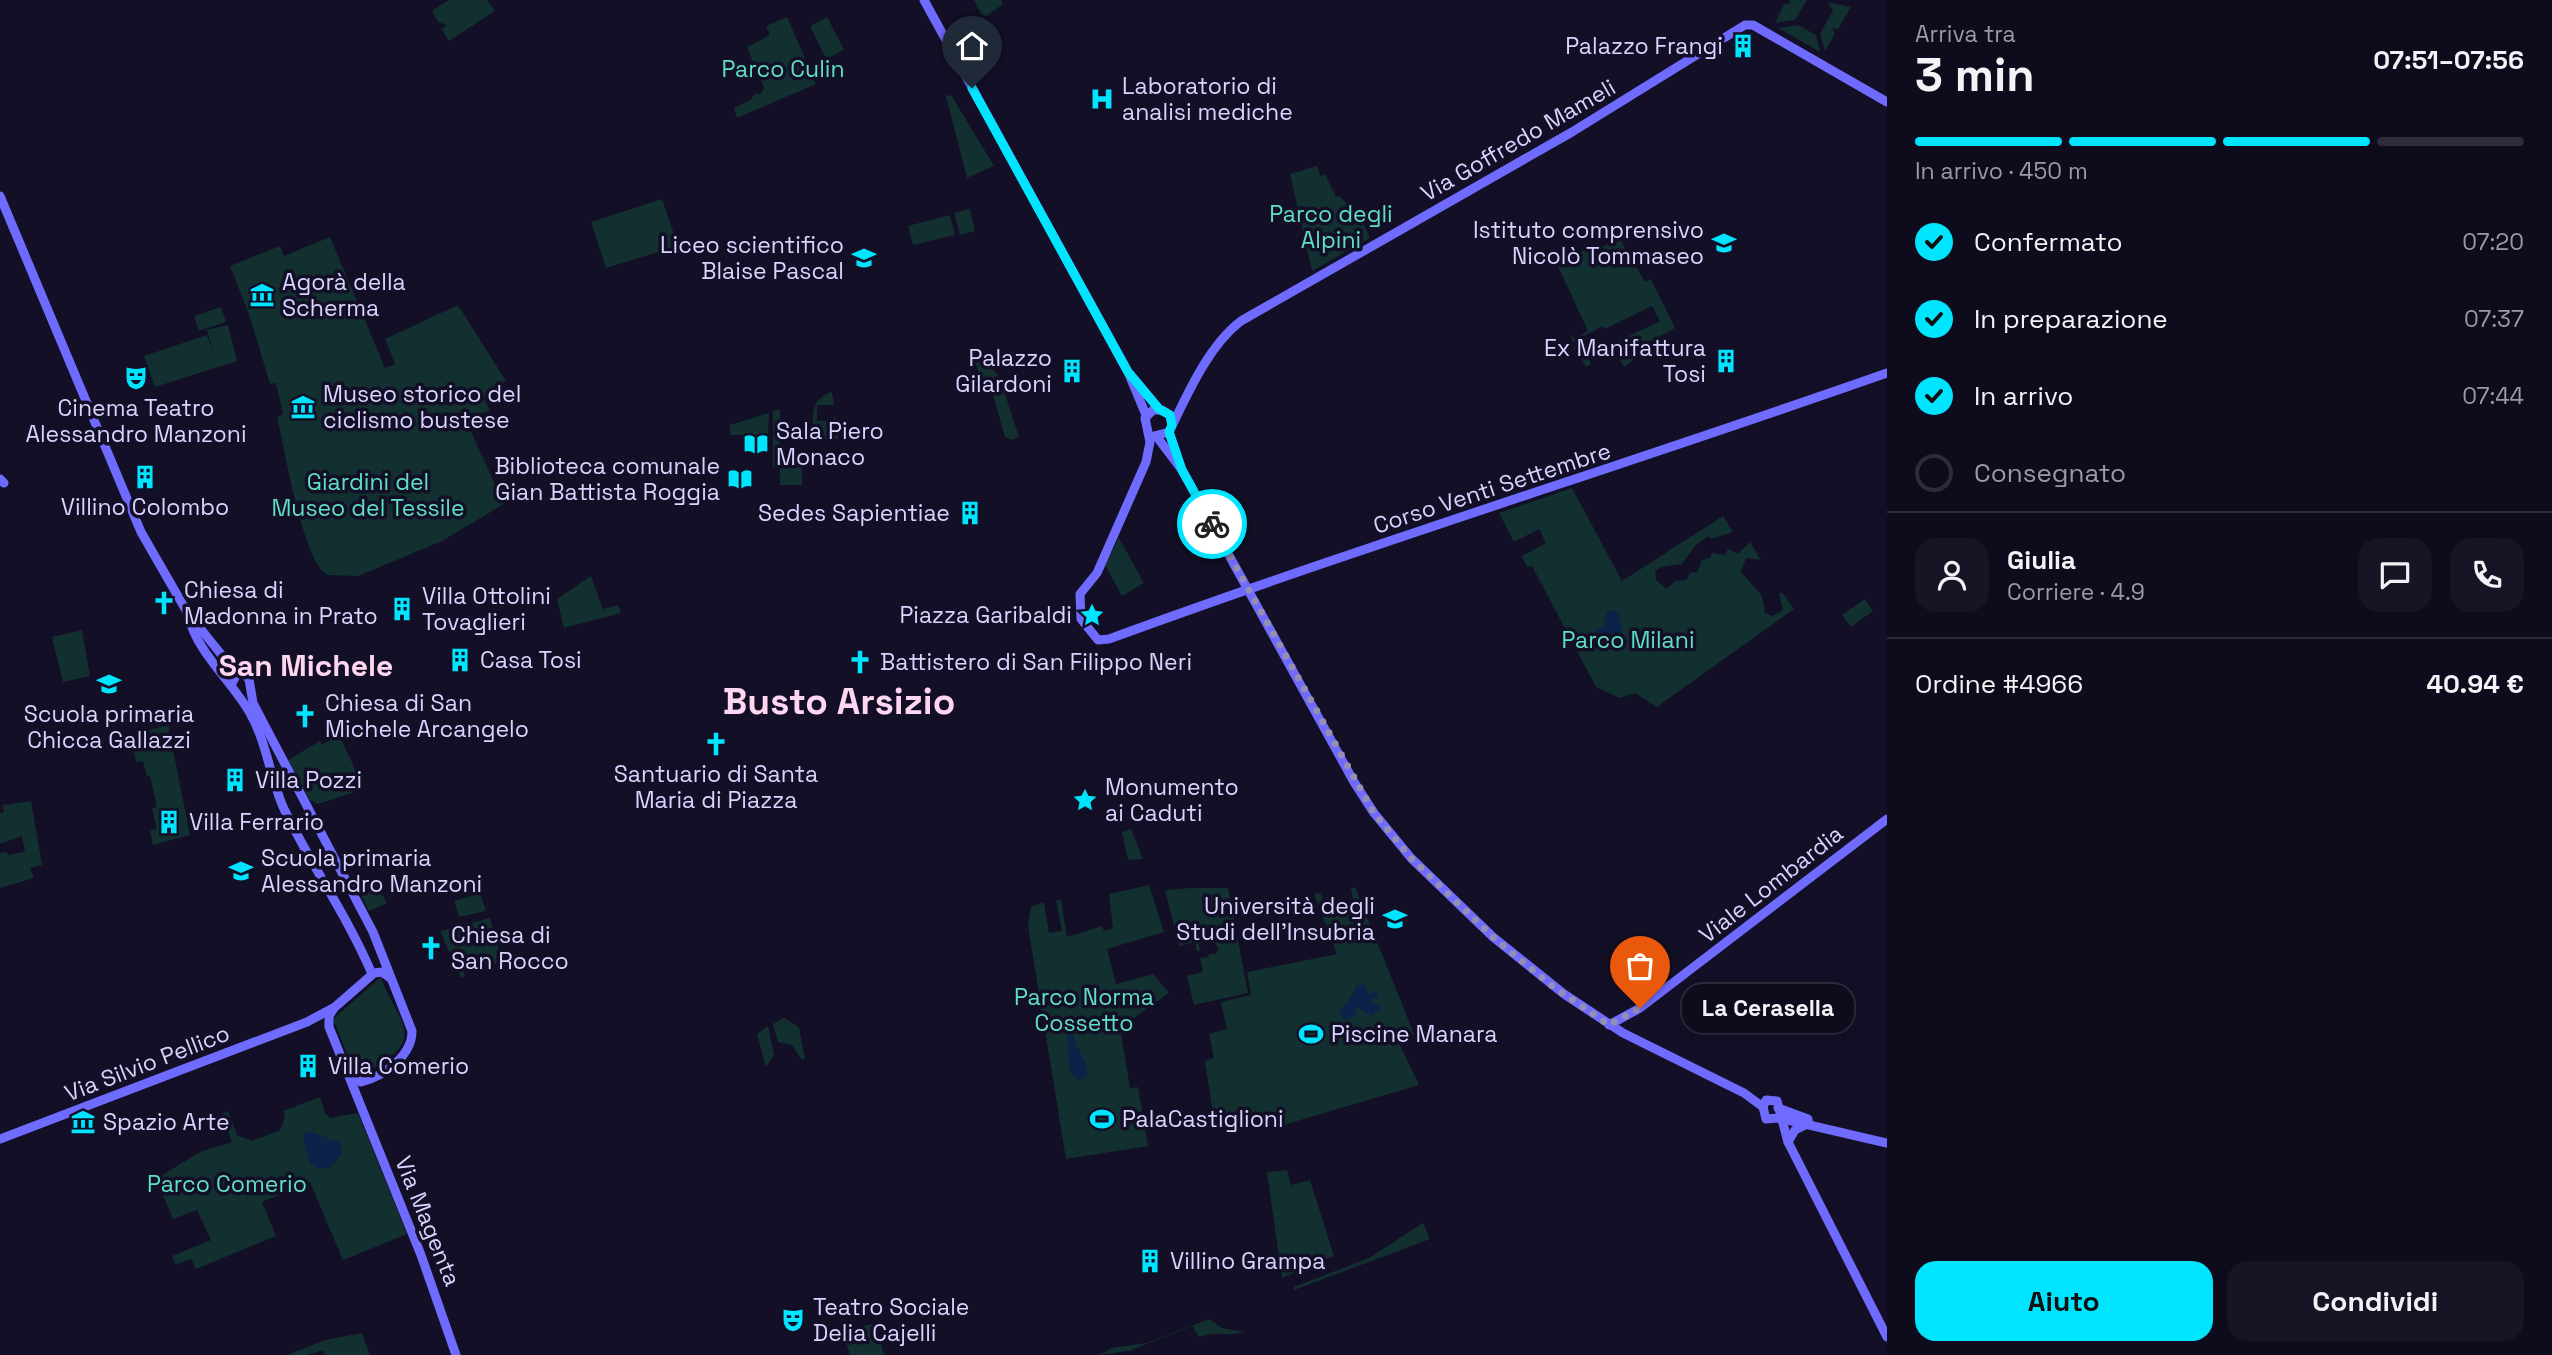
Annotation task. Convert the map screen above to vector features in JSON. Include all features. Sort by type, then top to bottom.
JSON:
[{"type":"street","points":[[924,0],[1128,372],[1146,415],[1144,426],[1182,470],[1333,745],[1384,825],[1420,867],[1493,937],[1551,985],[1609,1025],[1764,1104]]},
{"type":"street","name":"Via Goffredo Mameli","points":[[1170,428],[1188,394],[1229,332],[1241,321],[1572,132],[1745,25],[1753,25],[1887,102]]},
{"type":"street","points":[[0,196],[141,532],[187,612],[237,674],[248,677],[263,724],[373,932],[412,1031],[411,1043],[405,1054],[367,1081],[359,1091],[360,1104]]},
{"type":"street","points":[[1128,372],[1161,410],[1170,415],[1170,428],[1182,470]]},
{"type":"street","name":"Corso Venti Settembre","points":[[1153,435],[1146,462],[1095,576],[1080,594],[1079,612],[1093,637],[1109,639],[1247,589],[1887,373]]},
{"type":"street","name":"Via Goffredo Mameli","points":[[1161,410],[1176,405],[1188,394]]},
{"type":"street","points":[[1146,415],[1161,410]]},
{"type":"street","points":[[1153,435],[1170,428]]},
{"type":"street","points":[[187,612],[193,632],[234,688],[259,731],[272,782],[372,975],[380,972],[389,977]]},
{"type":"street","points":[[234,688],[237,674]]},
{"type":"street","points":[[234,688],[244,692],[249,687]]},
{"type":"street","name":"Viale Lombardia","points":[[1609,1025],[1640,1008],[1887,819]]},
{"type":"street","name":"Via Silvio Pellico","points":[[0,1139],[307,1022],[335,1007],[372,975]]},
{"type":"street","points":[[307,1022],[317,1021],[329,1027],[329,1016],[335,1007]]},
{"type":"street","name":"Via Magenta","points":[[329,1027],[440,1304],[456,1355]]},
{"type":"street","points":[[349,1075],[357,1082],[367,1081]]},
{"type":"street","points":[[1764,1104],[1774,1099],[1777,1116],[1787,1140],[1887,1337]]},
{"type":"street","points":[[1764,1104],[1765,1118],[1777,1116],[1887,1143]]},
{"type":"street","points":[[1777,1116],[1822,1126]]},
{"type":"street","points":[[1787,1140],[1795,1130],[1809,1123]]},
{"type":"green space","points":[[449,0],[487,0],[495,11],[449,41],[442,29],[447,25],[438,22],[432,11]]},
{"type":"green space","points":[[974,0],[1001,0],[1003,4],[987,16],[982,15]]},
{"type":"green space","points":[[1789,0],[1807,0],[1795,20],[1775,23],[1784,4],[1790,4]]},
{"type":"green space","points":[[1827,2],[1851,7],[1838,29],[1832,28],[1835,34],[1825,51],[1820,34],[1833,10]]},
{"type":"green space","name":"Parco Culin","points":[[787,17],[816,84],[737,118],[734,108],[750,100],[756,93],[760,95],[764,88],[747,47],[770,35],[766,26]]},
{"type":"green space","points":[[827,17],[844,50],[826,59],[810,26]]},
{"type":"green space","points":[[1798,25],[1816,35],[1820,52],[1778,28]]},
{"type":"green space","points":[[951,95],[994,166],[967,178],[946,96]]},
{"type":"green space","name":"Parco degli Alpini","points":[[1317,166],[1321,176],[1325,174],[1336,197],[1339,196],[1360,216],[1370,238],[1312,271],[1290,174]]},
{"type":"green space","points":[[662,199],[680,252],[672,255],[668,249],[606,268],[591,222]]},
{"type":"green space","points":[[970,209],[975,231],[960,235],[954,213]]},
{"type":"green space","points":[[950,215],[955,235],[913,245],[908,226]]},
{"type":"green space","name":"Giardini del Museo del Tessile","points":[[330,237],[385,368],[395,364],[385,339],[458,305],[506,381],[499,385],[501,390],[483,398],[490,410],[466,421],[504,504],[442,541],[358,576],[327,575],[318,565],[310,548],[302,526],[277,417],[283,414],[276,383],[270,384],[250,317],[230,266],[280,246],[284,256]]},
{"type":"green space","points":[[1620,239],[1645,282],[1651,279],[1675,328],[1636,349],[1639,355],[1624,367],[1612,344],[1660,321],[1652,306],[1605,329],[1603,326],[1580,338],[1591,364],[1586,367],[1576,348],[1572,350],[1575,345],[1570,335],[1575,338],[1588,331],[1555,260],[1571,244],[1580,254],[1587,246],[1592,251]]},
{"type":"green space","points":[[221,307],[226,322],[199,331],[194,316]]},
{"type":"green space","points":[[228,325],[237,361],[155,387],[144,356],[207,335],[214,356],[207,330]]},
{"type":"green space","points":[[969,347],[998,375],[999,379],[987,393]]},
{"type":"green space","points":[[998,385],[1002,385],[1019,437],[1011,440],[1005,437],[993,395]]},
{"type":"green space","points":[[832,392],[834,405],[817,405],[817,421],[832,421],[835,415],[838,439],[814,439],[815,405],[824,395]]},
{"type":"green space","points":[[780,409],[780,446],[783,446],[783,456],[776,456],[776,467],[773,467],[773,411]]},
{"type":"green space","points":[[769,413],[768,435],[730,435],[730,425]]},
{"type":"green space","points":[[780,467],[802,467],[802,485],[780,485]]},
{"type":"green space","name":"Parco Milani","points":[[1572,488],[1622,581],[1723,516],[1733,532],[1711,539],[1708,536],[1695,546],[1682,564],[1662,567],[1655,571],[1656,580],[1665,588],[1669,587],[1675,581],[1686,580],[1690,573],[1697,572],[1702,560],[1710,558],[1712,553],[1725,555],[1728,549],[1738,554],[1750,542],[1761,560],[1746,558],[1741,572],[1762,596],[1765,613],[1773,616],[1783,610],[1779,594],[1782,592],[1794,609],[1657,707],[1635,693],[1620,698],[1596,687],[1532,566],[1527,567],[1522,556],[1546,543],[1539,529],[1514,542],[1499,513]]},
{"type":"green space","points":[[1119,538],[1144,583],[1122,596],[1105,565]]},
{"type":"green space","points":[[591,576],[603,609],[618,605],[621,613],[564,628],[557,599]]},
{"type":"green space","points":[[1865,599],[1873,611],[1851,627],[1842,615]]},
{"type":"green space","points":[[82,630],[90,676],[63,682],[52,637]]},
{"type":"green space","points":[[168,725],[190,835],[153,845],[150,831],[157,829],[152,809],[157,807],[150,776],[147,776],[143,761],[136,762],[131,735]]},
{"type":"green space","points":[[339,735],[363,786],[361,790],[318,804],[310,800],[288,760],[320,741],[322,745]]},
{"type":"green space","points":[[31,801],[42,865],[30,868],[34,878],[0,888],[0,853],[6,852],[8,855],[25,852],[22,836],[0,844],[0,813],[4,812],[3,805]]},
{"type":"green space","points":[[1131,829],[1143,859],[1128,860],[1122,832]]},
{"type":"green space","name":"Parco Norma Cossetto","points":[[1149,885],[1164,932],[1107,949],[1116,984],[1153,974],[1169,993],[1120,1028],[1130,1088],[1138,1087],[1148,1146],[1066,1159],[1028,926],[1031,907],[1044,902],[1049,933],[1062,931],[1056,900],[1061,900],[1067,937],[1102,926],[1104,931],[1113,928],[1109,894]]},
{"type":"green space","name":"Piscine Manara","points":[[1355,887],[1414,1034],[1398,1041],[1419,1085],[1267,1130],[1255,1112],[1214,1120],[1205,1061],[1214,1058],[1209,1034],[1227,1029],[1221,1002],[1251,995],[1247,972],[1337,954],[1314,894],[1321,893],[1325,910],[1338,906],[1338,900],[1344,899],[1346,906],[1354,904],[1351,888]]},
{"type":"green space","points":[[378,888],[387,903],[369,911],[361,896]]},
{"type":"green space","points":[[1228,888],[1248,993],[1194,1005],[1187,976],[1203,972],[1200,958],[1216,954],[1219,949],[1213,940],[1207,941],[1208,945],[1205,942],[1199,944],[1200,951],[1197,951],[1195,942],[1179,946],[1165,890]]},
{"type":"green space","points":[[480,893],[486,911],[459,917],[454,901]]},
{"type":"green space","points":[[490,918],[502,961],[477,972],[473,965],[463,970],[465,976],[461,978],[440,931]]},
{"type":"green space","points":[[381,977],[402,1022],[403,1041],[397,1051],[385,1060],[356,1076],[333,1019]]},
{"type":"green space","points":[[784,1018],[799,1027],[805,1060],[801,1059],[792,1045],[778,1042],[773,1024]]},
{"type":"green space","points":[[768,1026],[774,1055],[766,1067],[757,1034]]},
{"type":"green space","name":"Parco Comerio","points":[[320,1097],[325,1113],[330,1118],[358,1113],[407,1234],[343,1260],[310,1182],[262,1202],[276,1236],[196,1269],[191,1259],[176,1265],[172,1256],[211,1240],[197,1210],[173,1219],[156,1179],[200,1152],[232,1142],[222,1114],[228,1111],[237,1135],[252,1141],[280,1130],[285,1117],[283,1111]]},
{"type":"green space","points":[[1287,1170],[1291,1185],[1310,1180],[1334,1256],[1282,1278],[1267,1172]]},
{"type":"green space","points":[[1423,1223],[1430,1239],[1294,1290],[1294,1287],[1369,1258]]},
{"type":"green space","points":[[1209,1319],[1222,1328],[1244,1332],[1199,1337],[1193,1326],[1129,1351],[1099,1355],[1112,1348],[1147,1343]]},
{"type":"green space","points":[[875,1323],[884,1355],[850,1355],[843,1332]]},
{"type":"green space","points":[[362,1333],[370,1355],[325,1355],[323,1350],[307,1355],[287,1355],[325,1340]]},
{"type":"water","points":[[1613,610],[1619,615],[1623,634],[1605,646],[1598,646],[1593,634],[1603,626],[1607,612]]},
{"type":"water","points":[[1364,984],[1370,997],[1373,991],[1377,992],[1378,996],[1371,1000],[1382,1009],[1372,1016],[1357,1007],[1355,1017],[1344,1020],[1340,1015],[1341,1007],[1345,1006],[1355,986]]},
{"type":"water","points":[[1070,1033],[1074,1036],[1086,1065],[1087,1075],[1080,1080],[1070,1073],[1067,1035]]},
{"type":"water","points":[[308,1131],[341,1143],[341,1155],[330,1168],[319,1169],[310,1163],[303,1136]]},
{"type":"way so far","points":[[1212,524],[1366,802],[1411,858],[1522,962],[1609,1025],[1640,1008]]},
{"type":"place","name":"Palazzo Frangi","points":[[1743,46]]},
{"type":"place","name":"Laboratorio di analisi mediche","points":[[1102,99]]},
{"type":"place","name":"Istituto comprensivo Nicolò Tommaseo","points":[[1724,243]]},
{"type":"place","name":"Liceo scientifico Blaise Pascal","points":[[864,258]]},
{"type":"place","name":"Agorà della Scherma","points":[[262,295]]},
{"type":"place","name":"Ex Manifattura Tosi","points":[[1726,361]]},
{"type":"place","name":"Palazzo Gilardoni","points":[[1072,371]]},
{"type":"place","name":"Cinema Teatro Alessandro Manzoni","points":[[136,378]]},
{"type":"place","name":"Museo storico del ciclismo bustese","points":[[303,407]]},
{"type":"place","name":"Sala Piero Monaco","points":[[756,444]]},
{"type":"place","name":"Villino Colombo","points":[[145,477]]},
{"type":"place","name":"Biblioteca comunale Gian Battista Roggia","points":[[740,479]]},
{"type":"place","name":"Sedes Sapientiae","points":[[970,513]]},
{"type":"place","name":"Chiesa di Madonna in Prato","points":[[164,603]]},
{"type":"place","name":"Villa Ottolini Tovaglieri","points":[[402,609]]},
{"type":"place","name":"Piazza Garibaldi","points":[[1092,615]]},
{"type":"place","name":"Casa Tosi","points":[[460,660]]},
{"type":"place","name":"Battistero di San Filippo Neri","points":[[860,662]]},
{"type":"place","name":"Scuola primaria Chicca Gallazzi","points":[[109,684]]},
{"type":"place","name":"Chiesa di San Michele Arcangelo","points":[[305,716]]},
{"type":"place","name":"Santuario di Santa Maria di Piazza","points":[[716,744]]},
{"type":"place","name":"Villa Pozzi","points":[[235,780]]},
{"type":"place","name":"Monumento ai Caduti","points":[[1085,800]]},
{"type":"place","name":"Villa Ferrario","points":[[169,822]]},
{"type":"place","name":"Scuola primaria Alessandro Manzoni","points":[[241,871]]},
{"type":"place","name":"Università degli Studi dell'Insubria","points":[[1395,919]]},
{"type":"place","name":"Chiesa di San Rocco","points":[[431,948]]},
{"type":"place","name":"La Cerasella","points":[[1640,1008]]},
{"type":"place","name":"Piscine Manara","points":[[1311,1034]]},
{"type":"place","name":"Villa Comerio","points":[[308,1066]]},
{"type":"place","name":"PalaCastiglioni","points":[[1102,1119]]},
{"type":"place","name":"Spazio Arte","points":[[83,1122]]},
{"type":"place","name":"Villino Grampa","points":[[1150,1261]]},
{"type":"place","name":"Teatro Sociale Delia Cajelli","points":[[793,1320]]},
{"type":"district","name":"San Michele","points":[[306,665]]},
{"type":"district","name":"Busto Arsizio","points":[[839,701]]},
{"type":"route","points":[[972,88],[1128,372],[1152,402],[1170,415],[1172,425],[1169,432],[1182,470],[1212,524]]}]
